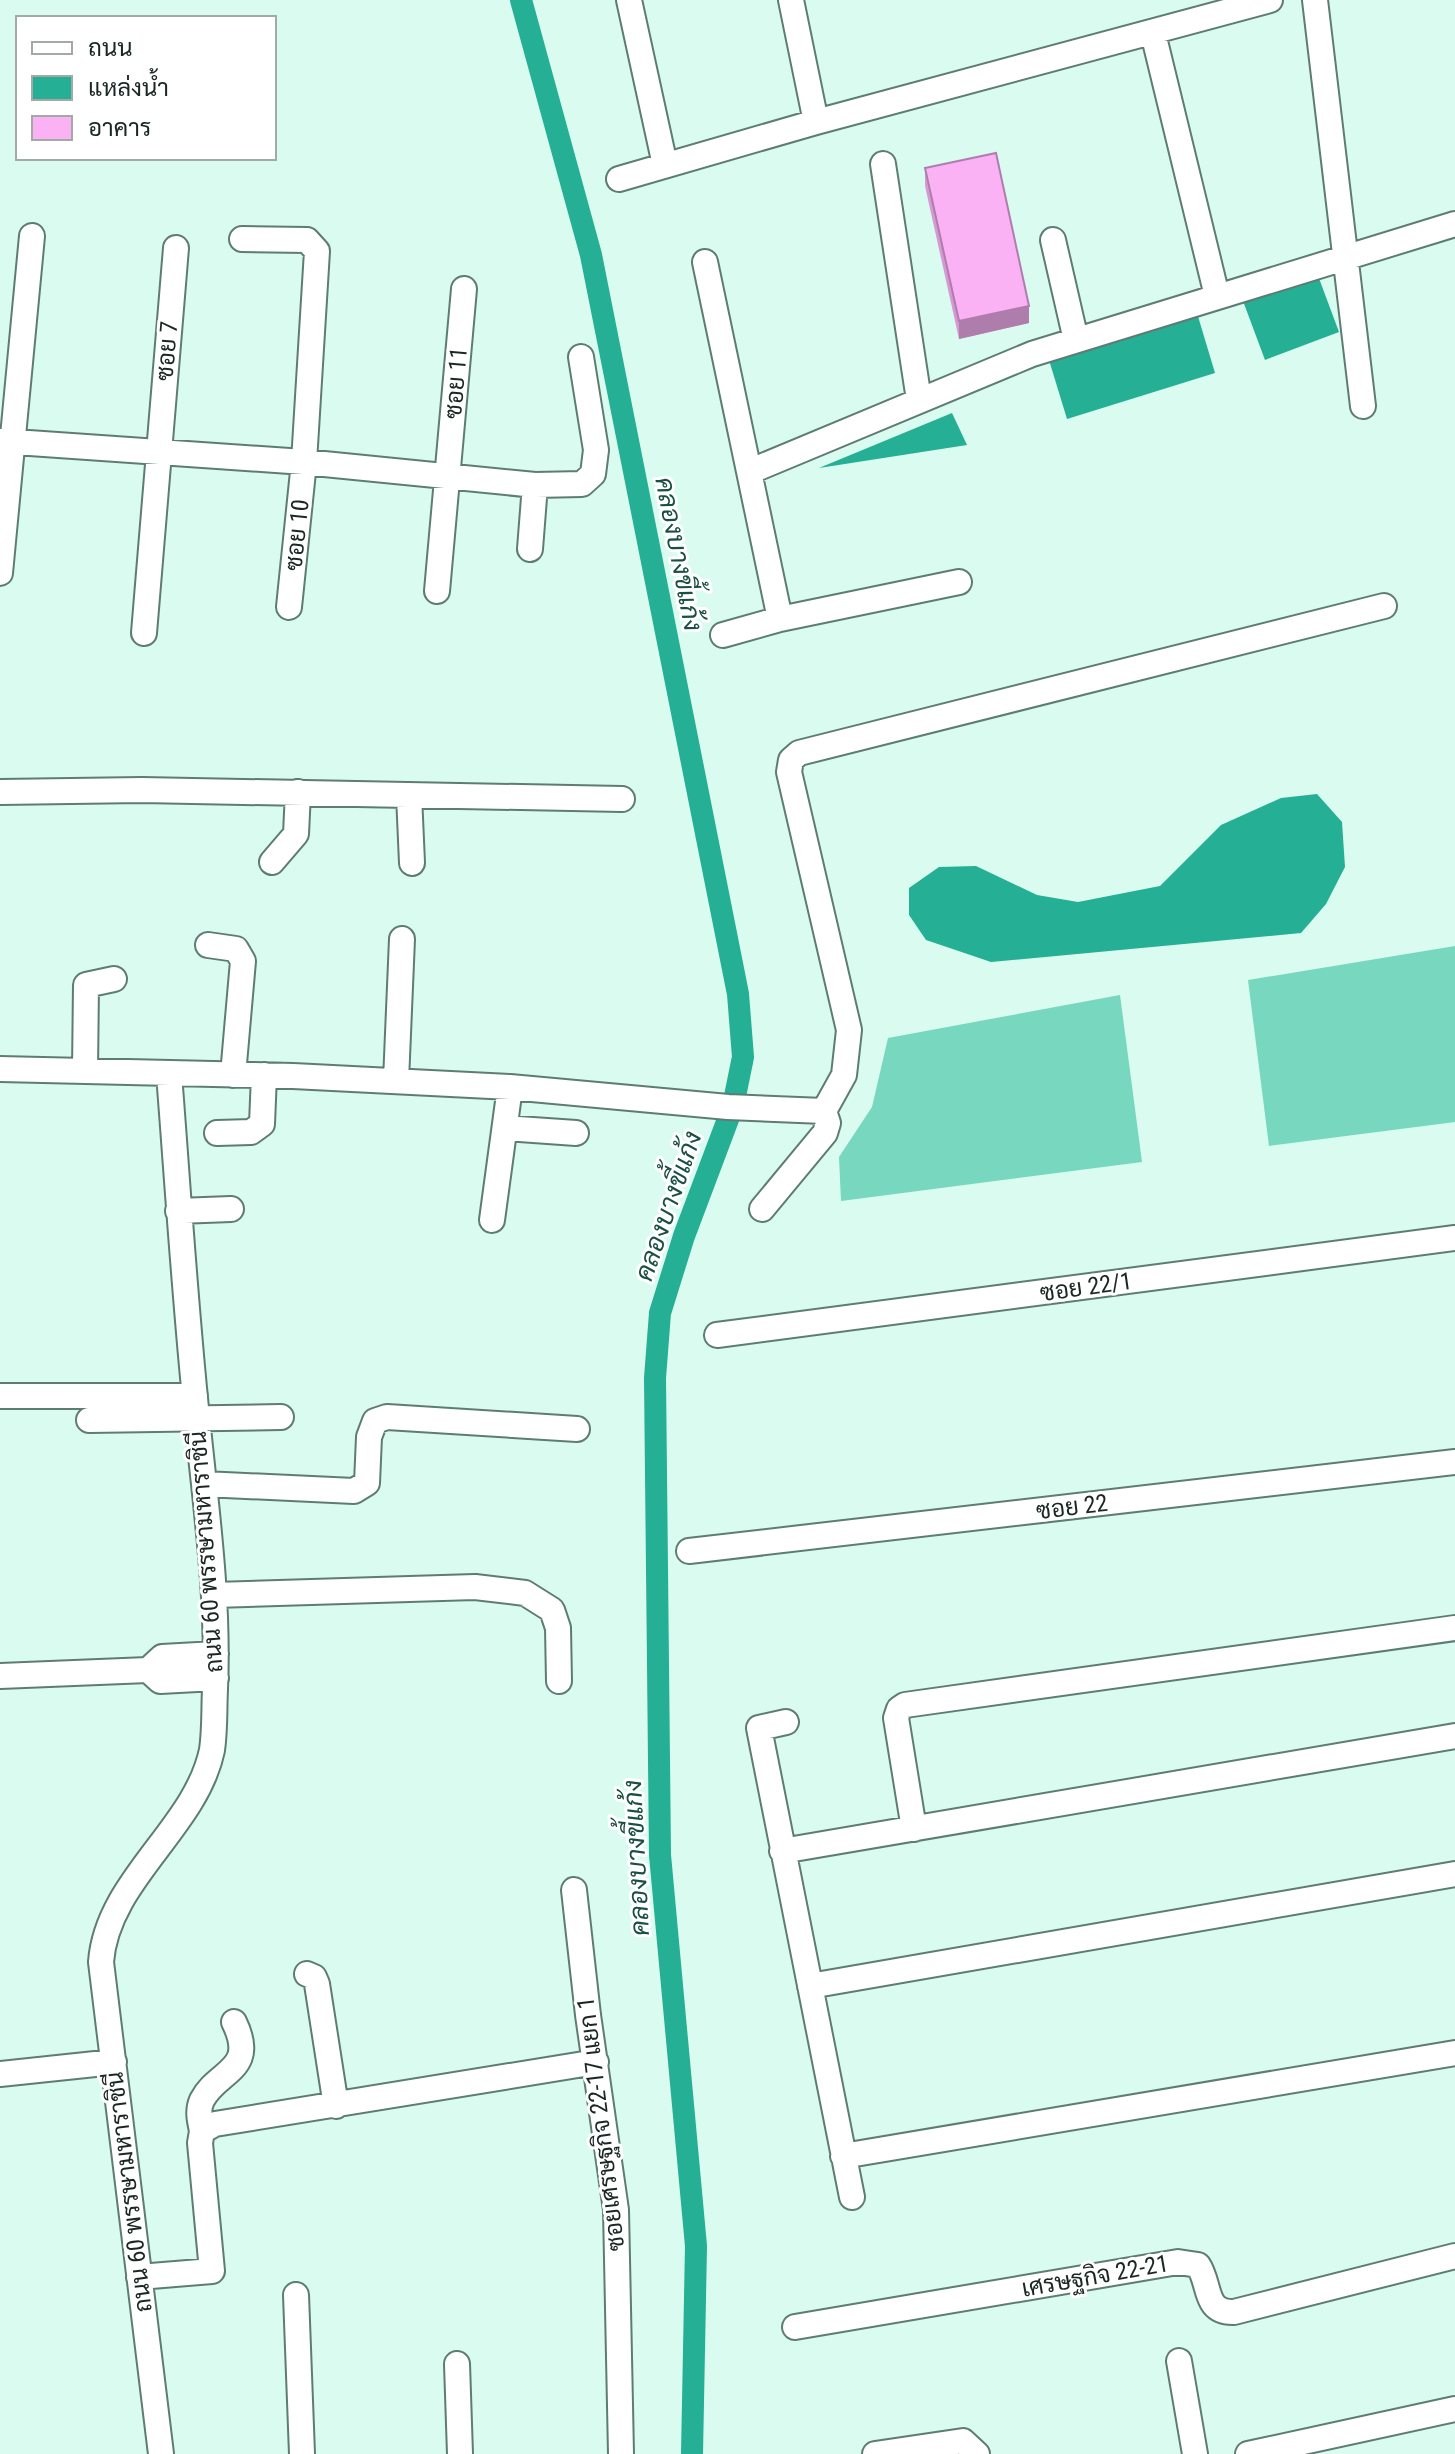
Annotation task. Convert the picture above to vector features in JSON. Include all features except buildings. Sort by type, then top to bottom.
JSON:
[{"type":"street","points":[[629,0],[665,165]]},
{"type":"street","points":[[791,0],[816,122]]},
{"type":"street","points":[[619,179],[816,122],[1270,0]]},
{"type":"street","points":[[1315,0],[1363,406]]},
{"type":"street","points":[[1153,33],[1217,296]]},
{"type":"street","points":[[883,164],[919,400]]},
{"type":"street","points":[[751,471],[919,400],[1076,340],[1455,224]]},
{"type":"street","points":[[0,573],[6,442],[32,236]]},
{"type":"street","name":"ซอย 10","points":[[242,239],[307,240],[317,251],[304,462],[289,607]]},
{"type":"street","points":[[1053,240],[1076,340]]},
{"type":"street","name":"ซอย 7","points":[[144,633],[176,248]]},
{"type":"street","points":[[705,262],[780,619]]},
{"type":"street","name":"ซอย 11","points":[[437,591],[464,289]]},
{"type":"street","points":[[6,442],[304,462],[535,485],[582,484],[593,474],[596,450],[581,357]]},
{"type":"street","points":[[530,549],[535,485]]},
{"type":"street","points":[[723,635],[780,619],[959,582]]},
{"type":"street","points":[[762,1209],[825,1133],[828,1123],[824,1111],[844,1075],[849,1030],[790,781],[791,760],[799,753],[1384,606]]},
{"type":"street","points":[[0,792],[298,792],[622,799]]},
{"type":"street","points":[[272,862],[296,834],[298,792]]},
{"type":"street","points":[[409,795],[412,863]]},
{"type":"street","points":[[396,1081],[402,939]]},
{"type":"street","points":[[208,945],[236,949],[243,961],[233,1075]]},
{"type":"street","points":[[85,1071],[86,985],[114,979]]},
{"type":"street","points":[[0,1069],[396,1081],[510,1087],[728,1107],[770,1106],[824,1111]]},
{"type":"street","name":"ถนน 60 พรรษามหาราชินี","points":[[161,2454],[102,1979],[102,1945],[114,1915],[207,1767],[212,1747],[216,1666],[214,1595],[178,1211],[169,1074]]},
{"type":"street","points":[[217,1133],[251,1132],[262,1124],[264,1075]]},
{"type":"street","points":[[492,1220],[510,1087]]},
{"type":"street","points":[[505,1128],[576,1133]]},
{"type":"street","points":[[178,1211],[231,1209]]},
{"type":"street","name":"ซอย 22/1","points":[[717,1335],[1455,1238]]},
{"type":"street","points":[[0,1396],[196,1408],[281,1417]]},
{"type":"street","points":[[89,1420],[196,1408]]},
{"type":"street","points":[[204,1484],[354,1491],[367,1483],[369,1437],[375,1421],[387,1417],[577,1429]]},
{"type":"street","name":"ซอย 22","points":[[689,1551],[1455,1462]]},
{"type":"street","points":[[214,1595],[475,1587],[525,1593],[552,1610],[558,1628],[559,1681]]},
{"type":"street","points":[[914,1829],[896,1718],[899,1709],[905,1705],[1455,1628]]},
{"type":"street","points":[[0,1676],[148,1670],[162,1657],[216,1666]]},
{"type":"street","points":[[786,1722],[759,1728],[852,2197]]},
{"type":"street","points":[[782,1851],[1455,1736]]},
{"type":"street","points":[[810,1986],[1455,1874]]},
{"type":"street","name":"ซอยเศรษฐกิจ 22-17 แยก 1","points":[[574,1890],[616,2210],[621,2454]]},
{"type":"street","points":[[307,1974],[314,1977],[317,1984],[336,2106]]},
{"type":"street","points":[[139,2277],[212,2271],[199,2111],[203,2098],[232,2071],[240,2053],[241,2038],[234,2022]]},
{"type":"street","points":[[843,2156],[1455,2053]]},
{"type":"street","points":[[0,2074],[114,2062]]},
{"type":"street","points":[[202,2131],[215,2124],[596,2062]]},
{"type":"street","name":"เศรษฐกิจ 22-21","points":[[795,2327],[1178,2262],[1198,2265],[1214,2308],[1221,2312],[1234,2312],[1455,2256]]},
{"type":"street","points":[[296,2295],[302,2454]]},
{"type":"street","points":[[1179,2361],[1195,2454]]},
{"type":"street","points":[[457,2364],[460,2454]]},
{"type":"street","points":[[1248,2454],[1277,2451],[1455,2409]]},
{"type":"street","points":[[875,2454],[963,2441],[977,2454]]},
{"type":"shaded area","points":[[1455,946],[1455,1122],[1269,1146],[1248,980]]},
{"type":"shaded area","points":[[1120,995],[1142,1162],[841,1201],[839,1157],[872,1107],[888,1038]]},
{"type":"water","points":[[1317,273],[1339,332],[1265,360],[1243,301]]},
{"type":"water","points":[[1197,313],[1215,373],[1067,419],[1049,360]]},
{"type":"water","points":[[952,413],[967,445],[819,468]]},
{"type":"water","points":[[1317,794],[1342,822],[1345,867],[1326,904],[1301,933],[991,962],[926,940],[909,915],[909,888],[939,867],[976,866],[1037,895],[1078,902],[1160,886],[1221,825],[1281,798]]},
{"type":"waterway","name":"คลองบางขี้แก้ง","points":[[521,0],[591,255],[738,994],[743,1057],[733,1106],[684,1236],[660,1313],[655,1378],[660,1855],[696,2246],[692,2454]]}]
